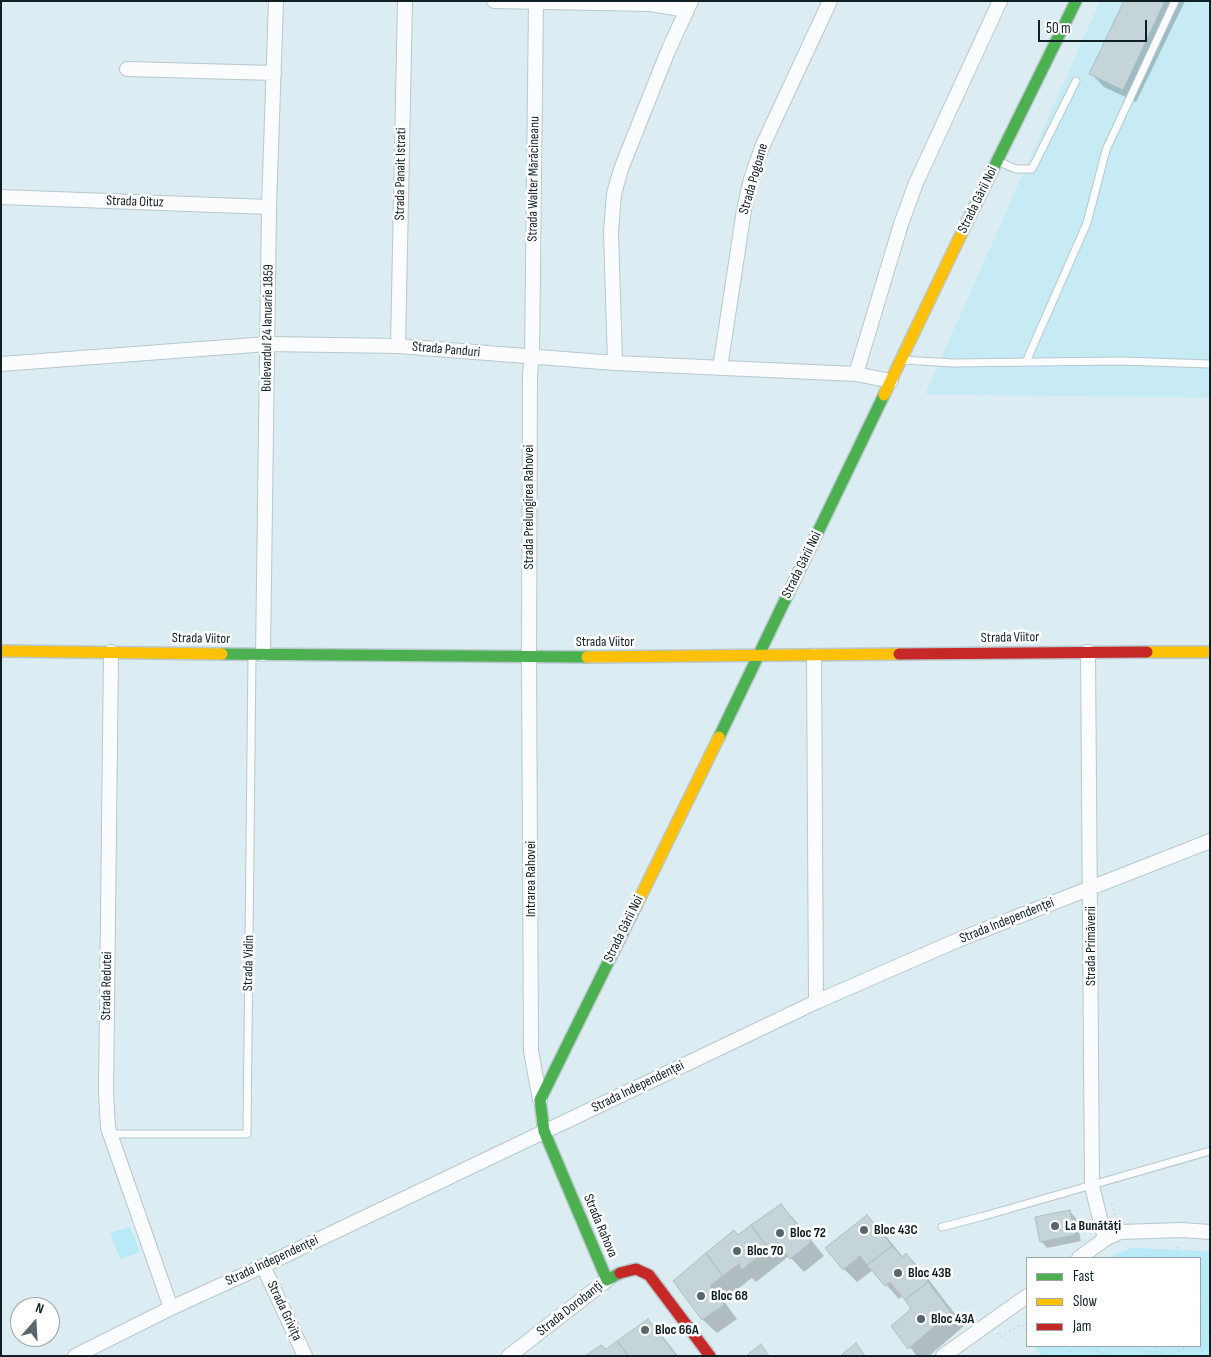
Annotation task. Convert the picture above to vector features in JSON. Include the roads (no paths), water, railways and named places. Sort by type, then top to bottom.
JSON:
[{"type":"street","name":"Bulevardul 24 Ianuarie 1859","points":[[257,654],[268,344],[269,207],[276,1]]},
{"type":"street","name":"Strada Panait Istrati","points":[[398,346],[405,1]]},
{"type":"street","points":[[494,1],[686,4],[621,169],[614,194],[611,232],[615,363]]},
{"type":"street","name":"Strada Pogoane","points":[[720,368],[744,210],[751,179],[762,147],[830,1]]},
{"type":"street","points":[[856,374],[916,183],[1000,1]]},
{"type":"street","name":"Strada Gării Noi","points":[[540,1100],[759,656],[996,161],[1076,1]]},
{"type":"street","name":"Strada Walter Mărăcineanu","points":[[532,357],[536,2]]},
{"type":"street","points":[[126,69],[274,73]]},
{"type":"street","name":"Strada Oituz","points":[[1,197],[269,207]]},
{"type":"street","name":"Strada Panduri","points":[[1,364],[268,344],[398,346],[615,363],[856,374],[891,380]]},
{"type":"street","name":"Strada Prelungirea Rahovei","points":[[529,657],[530,374],[532,357]]},
{"type":"street","name":"Strada Viitor","points":[[1,651],[529,657],[1210,652]]},
{"type":"street","name":"Strada Redutei","points":[[111,652],[106,1093],[109,1134],[170,1308]]},
{"type":"street","name":"Strada Primăverii","points":[[1088,652],[1092,1186],[1105,1239]]},
{"type":"street","points":[[814,656],[816,1002]]},
{"type":"street","name":"Intrarea Rahovei","points":[[529,657],[531,1051],[540,1100]]},
{"type":"street","name":"Strada Independenței","points":[[75,1356],[170,1308],[263,1266],[816,1002],[958,940],[1210,841]]},
{"type":"street","points":[[540,1100],[544,1131]]},
{"type":"street","name":"Strada Rahova","points":[[544,1131],[607,1280],[622,1272],[636,1269],[649,1275],[710,1356]]},
{"type":"street","points":[[1080,1257],[1105,1239],[1120,1232],[1181,1230],[1210,1232]]},
{"type":"street","name":"Strada Grivița","points":[[263,1266],[305,1356]]},
{"type":"street","name":"Strada Dorobanți","points":[[508,1356],[607,1280]]},
{"type":"street","points":[[943,1356],[1026,1297]]},
{"type":"lane","points":[[1026,362],[1087,223],[1106,150],[1175,1]]},
{"type":"lane","points":[[996,161],[1016,169],[1032,169],[1076,81]]},
{"type":"lane","points":[[901,360],[952,363],[1122,361],[1210,364]]},
{"type":"lane","name":"Strada Vidin","points":[[109,1134],[247,1134],[257,654]]},
{"type":"lane","points":[[942,1226],[1092,1186],[1210,1151]]},
{"type":"place","name":"La Bunătăți","points":[[1055,1226]]},
{"type":"place","name":"Bloc 43C","points":[[864,1230]]},
{"type":"place","name":"Bloc 72","points":[[780,1233]]},
{"type":"place","name":"Bloc 70","points":[[737,1251]]},
{"type":"place","name":"Bloc 43B","points":[[898,1273]]},
{"type":"place","name":"Bloc 68","points":[[701,1296]]},
{"type":"place","name":"Bloc 43A","points":[[921,1319]]},
{"type":"place","name":"Bloc 66A","points":[[645,1330]]}]
